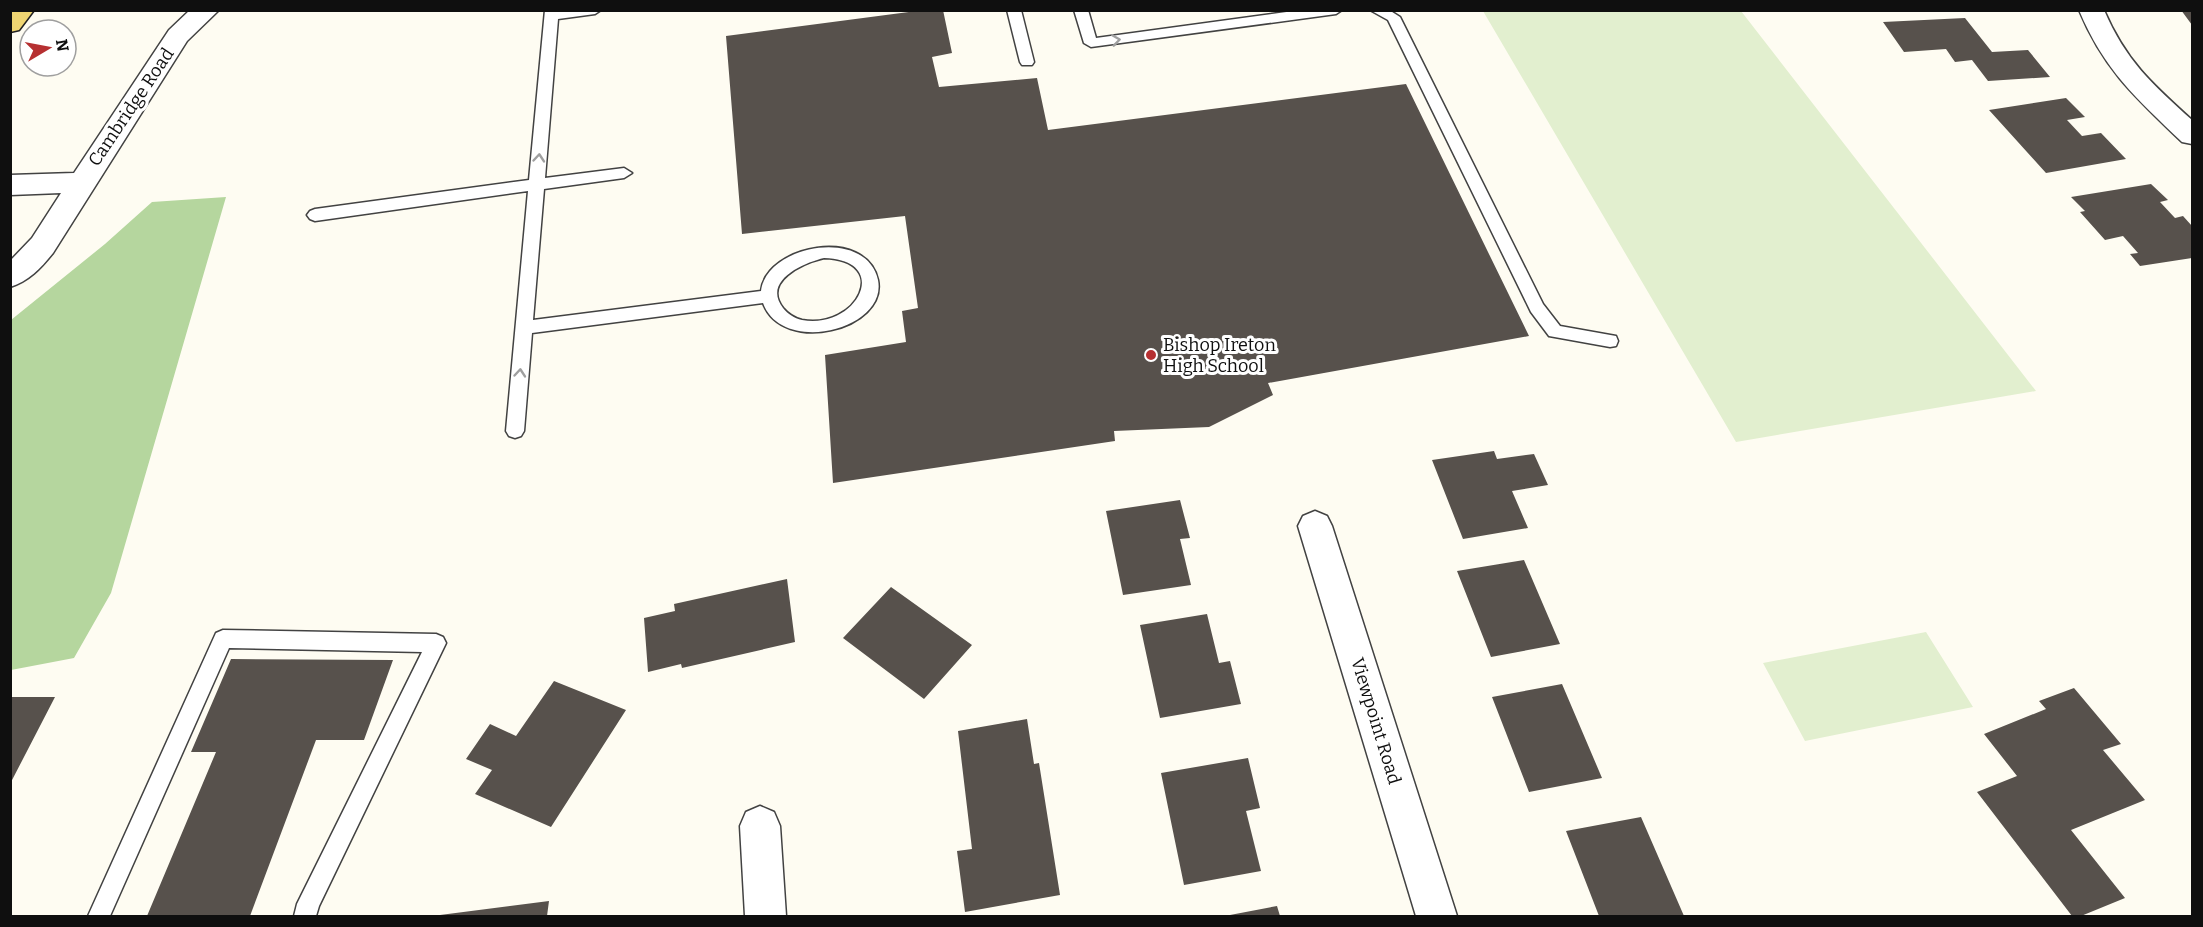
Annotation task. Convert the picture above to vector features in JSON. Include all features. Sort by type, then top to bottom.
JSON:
[{"type":"main road","points":[[10,24],[22,10]]},
{"type":"street","name":"Cambridge Road","points":[[10,185],[81,182],[178,36],[192,21],[207,10]]},
{"type":"street","points":[[2091,10],[2105,42],[2136,83],[2193,135]]},
{"type":"street","points":[[10,276],[21,270],[38,254],[81,182]]},
{"type":"street","name":"Viewpoint Road","points":[[1315,526],[1437,916]]},
{"type":"street","points":[[760,826],[766,916]]},
{"type":"lane","points":[[515,431],[552,13],[596,10]]},
{"type":"lane","points":[[1014,10],[1027,62]]},
{"type":"lane","points":[[1081,10],[1091,43],[1336,10]]},
{"type":"lane","points":[[1376,10],[1393,17],[1538,308],[1555,331],[1610,341]]},
{"type":"lane","points":[[315,215],[624,173]]},
{"type":"lane","points":[[824,252],[852,257],[867,272],[870,280],[869,293],[863,305],[846,319],[818,327],[801,326],[780,316],[772,305],[770,296],[772,283],[782,269],[801,257],[824,252]]},
{"type":"lane","points":[[524,328],[770,296]]},
{"type":"lane","points":[[99,916],[223,639],[436,643],[308,904],[305,916]]},
{"type":"green space","points":[[1483,11],[1741,11],[2036,391],[1736,442]]},
{"type":"green space","points":[[226,197],[111,593],[74,658],[11,670],[11,320],[105,244],[152,202]]},
{"type":"green space","points":[[1926,632],[1973,707],[1805,741],[1763,663]]},
{"type":"building","points":[[924,10],[943,10],[952,53],[932,57],[939,87],[1037,78],[1048,130],[1406,84],[1529,336],[1268,383],[1273,395],[1209,427],[1114,431],[1115,441],[833,483],[825,355],[906,342],[902,311],[918,308],[905,216],[742,234],[726,36]]},
{"type":"building","points":[[2181,10],[2192,10],[2192,25]]},
{"type":"building","points":[[1965,18],[1992,52],[2028,50],[2050,77],[1988,81],[1972,60],[1955,62],[1946,49],[1904,52],[1883,22]]},
{"type":"building","points":[[2066,98],[2085,117],[2067,120],[2082,136],[2101,133],[2126,159],[2046,173],[1989,110]]},
{"type":"building","points":[[2151,184],[2168,200],[2160,202],[2175,218],[2183,216],[2192,226],[2192,258],[2140,266],[2130,254],[2138,253],[2123,236],[2105,240],[2080,212],[2085,211],[2071,197]]},
{"type":"building","points":[[1494,451],[1497,459],[1534,454],[1548,485],[1512,491],[1528,528],[1463,539],[1432,460]]},
{"type":"building","points":[[1180,500],[1190,538],[1180,539],[1191,585],[1123,595],[1106,511]]},
{"type":"building","points":[[1524,560],[1560,644],[1491,657],[1457,571]]},
{"type":"building","points":[[787,579],[795,642],[682,668],[681,664],[648,672],[644,618],[675,611],[674,604]]},
{"type":"building","points":[[891,587],[972,645],[924,699],[843,638]]},
{"type":"building","points":[[1207,614],[1219,663],[1230,661],[1241,704],[1160,718],[1140,625]]},
{"type":"building","points":[[231,659],[393,660],[364,740],[316,740],[250,916],[147,916],[216,752],[191,752]]},
{"type":"building","points":[[554,681],[626,710],[551,827],[475,794],[492,770],[466,759],[490,724],[516,736]]},
{"type":"building","points":[[1562,684],[1602,778],[1529,792],[1492,697]]},
{"type":"building","points":[[2074,688],[2121,744],[2103,750],[2145,800],[2071,830],[2125,898],[2081,916],[2072,916],[1977,792],[2017,776],[1984,734],[2046,709],[2039,701]]},
{"type":"building","points":[[10,697],[55,697],[10,784]]},
{"type":"building","points":[[1027,719],[1034,764],[1039,763],[1060,895],[965,912],[957,851],[972,849],[958,731]]},
{"type":"building","points":[[1248,758],[1260,808],[1246,811],[1261,871],[1184,885],[1161,773]]},
{"type":"building","points":[[1641,817],[1684,916],[1599,916],[1566,831]]},
{"type":"building","points":[[549,901],[547,916],[440,916],[440,915]]},
{"type":"building","points":[[1277,906],[1280,916],[1230,916],[1230,915]]},
{"type":"place","name":"Bishop Ireton High School","points":[[1151,355]]}]
